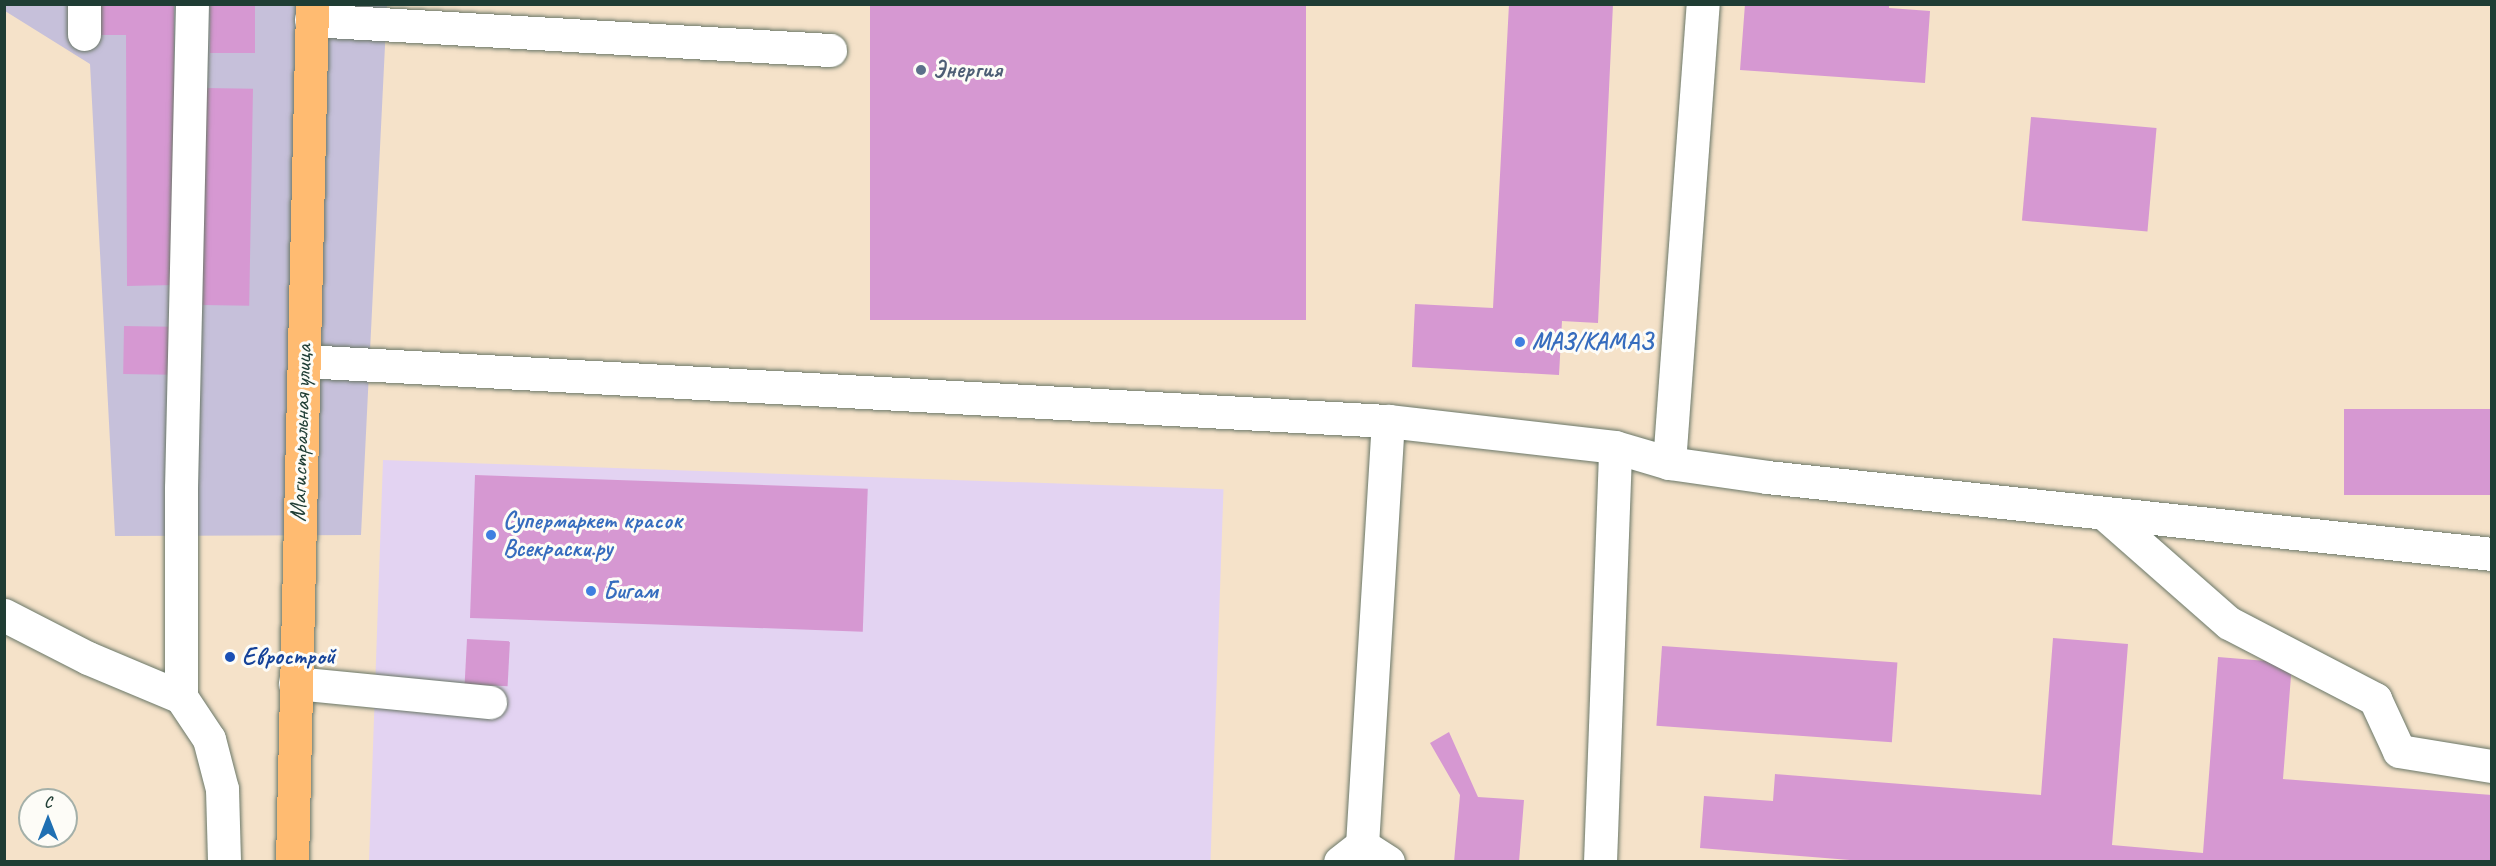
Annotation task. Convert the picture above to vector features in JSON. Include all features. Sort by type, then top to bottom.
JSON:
[{"type":"main road","name":"Магистральная улица","points":[[292,861],[311,12]]},
{"type":"street","points":[[192,4],[181,477],[181,697],[212,749],[222,789],[224,861]]},
{"type":"street","points":[[1669,463],[1703,4]]},
{"type":"street","points":[[311,12],[830,50]]},
{"type":"street","points":[[304,362],[1388,421],[1615,447],[1669,463],[2107,516],[2492,554]]},
{"type":"street","points":[[1364,856],[1388,421]]},
{"type":"street","points":[[1600,861],[1615,447]]},
{"type":"street","points":[[2107,516],[2229,623],[2375,699],[2399,751],[2492,766]]},
{"type":"street","points":[[4,615],[88,658],[181,697]]},
{"type":"street","points":[[295,683],[490,702]]},
{"type":"shaded area","points":[[4,5],[387,5],[361,535],[115,536],[90,64],[5,11]]},
{"type":"shaded area","points":[[383,460],[1223,489],[1210,862],[369,862]]},
{"type":"building","points":[[90,4],[174,4],[174,285],[127,286],[126,35],[90,35]]},
{"type":"building","points":[[210,4],[255,4],[255,53],[210,53]]},
{"type":"building","points":[[870,4],[1306,4],[1306,320],[870,320]]},
{"type":"building","points":[[1509,4],[1613,4],[1598,323],[1562,321],[1559,375],[1412,367],[1415,304],[1493,308]]},
{"type":"building","points":[[1745,4],[1889,4],[1889,8],[1930,11],[1925,83],[1740,70]]},
{"type":"building","points":[[206,88],[253,89],[249,306],[202,305]]},
{"type":"building","points":[[2031,117],[2157,128],[2147,232],[2022,221]]},
{"type":"building","points":[[124,326],[172,327],[171,375],[123,374]]},
{"type":"building","points":[[2344,409],[2492,409],[2492,495],[2344,495]]},
{"type":"building","points":[[475,475],[868,489],[863,632],[470,618]]},
{"type":"building","points":[[2053,638],[2128,644],[2112,845],[2203,853],[2218,657],[2292,663],[2283,779],[2492,795],[2492,862],[1875,862],[1700,848],[1704,796],[1773,801],[1775,774],[2041,795]]},
{"type":"building","points":[[467,639],[510,641],[508,686],[465,684]]},
{"type":"building","points":[[1662,646],[1897,662],[1892,742],[1656,726]]},
{"type":"building","points":[[1449,732],[1478,797],[1524,800],[1519,862],[1454,862],[1460,795],[1430,743]]},
{"type":"place","name":"Энергия","points":[[921,70]]},
{"type":"place","name":"МАЗ/КАМАЗ","points":[[1520,342]]},
{"type":"place","name":"Супермаркет красок Всекраски.ру","points":[[491,535]]},
{"type":"place","name":"Бигам","points":[[591,591]]},
{"type":"place","name":"Еврострой","points":[[230,657]]}]
